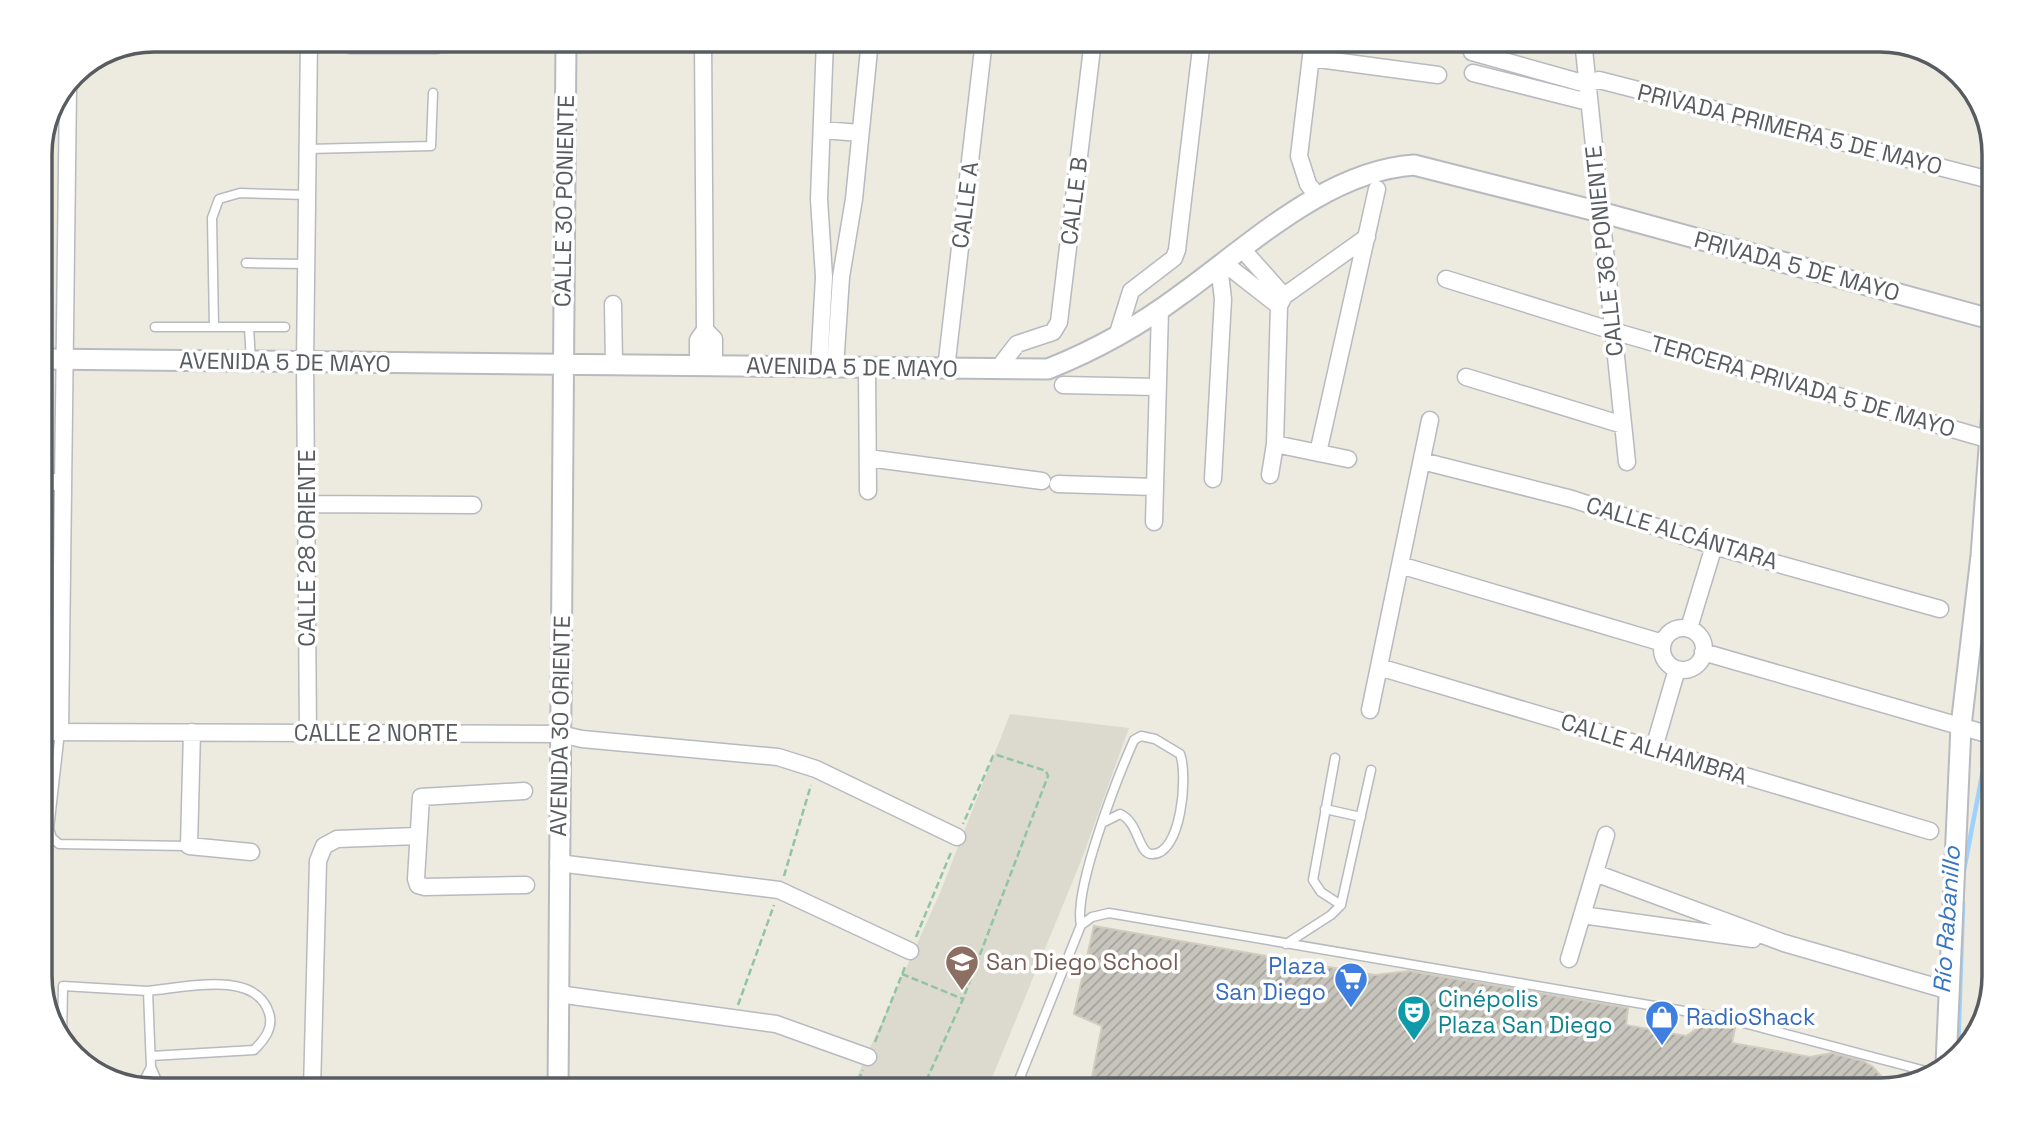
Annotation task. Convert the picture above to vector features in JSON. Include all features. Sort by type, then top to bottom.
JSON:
[{"type":"street","name":"CALLE 28 ORIENTE","points":[[308,733],[305,363],[309,52]]},
{"type":"street","name":"CALLE 30 PONIENTE","points":[[562,362],[565,52]]},
{"type":"street","points":[[703,52],[705,330],[698,340],[706,365]]},
{"type":"street","points":[[825,52],[819,199],[827,367]]},
{"type":"street","points":[[827,367],[854,199],[869,52]]},
{"type":"street","name":"CALLE A","points":[[946,369],[983,52]]},
{"type":"street","name":"CALLE B","points":[[997,370],[1017,344],[1053,332],[1059,322],[1092,52]]},
{"type":"street","points":[[1118,334],[1131,291],[1174,258],[1177,250],[1201,52]]},
{"type":"street","points":[[1312,52],[1299,156],[1308,184],[1318,197]]},
{"type":"street","name":"PRIVADA PRIMERA 5 DE MAYO","points":[[1472,52],[1586,83],[1599,80],[1981,178]]},
{"type":"street","name":"CALLE 36 PONIENTE","points":[[1584,52],[1628,462]]},
{"type":"street","points":[[1311,58],[1438,75]]},
{"type":"street","points":[[1473,73],[1588,102]]},
{"type":"street","points":[[60,732],[68,103]]},
{"type":"street","points":[[823,130],[860,133]]},
{"type":"street","name":"AVENIDA 5 DE MAYO","points":[[53,360],[305,363],[562,362],[614,365],[1048,369],[1160,310],[1318,197],[1349,179],[1374,171],[1414,165],[1600,212]]},
{"type":"street","points":[[1318,453],[1377,188]]},
{"type":"street","name":"PRIVADA 5 DE MAYO","points":[[1600,212],[1981,316]]},
{"type":"street","points":[[1281,301],[1367,237]]},
{"type":"street","points":[[1242,249],[1281,301],[1275,444],[1270,475]]},
{"type":"street","points":[[1222,264],[1281,301]]},
{"type":"street","points":[[1213,479],[1223,299],[1222,264]]},
{"type":"street","name":"TERCERA PRIVADA 5 DE MAYO","points":[[1446,279],[1613,331],[1981,438]]},
{"type":"street","points":[[613,304],[614,365]]},
{"type":"street","points":[[1154,522],[1160,310]]},
{"type":"street","name":"AVENIDA 30 ORIENTE","points":[[558,1078],[562,362]]},
{"type":"street","points":[[867,368],[867,491]]},
{"type":"street","points":[[1466,377],[1623,425]]},
{"type":"street","points":[[1063,384],[1157,387]]},
{"type":"street","points":[[1370,710],[1430,420]]},
{"type":"street","points":[[1275,444],[1348,459]]},
{"type":"street","points":[[868,458],[1050,482],[1155,487]]},
{"type":"street","name":"CALLE ALCÁNTARA","points":[[1422,461],[1572,499],[1714,546],[1940,609]]},
{"type":"street","points":[[53,482],[63,482]]},
{"type":"street","points":[[308,504],[474,505]]},
{"type":"street","points":[[1689,628],[1714,546]]},
{"type":"street","points":[[1400,565],[1663,643]]},
{"type":"street","points":[[1947,1051],[1962,726],[1982,593]]},
{"type":"street","points":[[1676,628],[1689,628],[1700,636],[1703,652],[1700,661],[1690,669],[1677,669],[1666,662],[1663,643],[1666,636],[1676,628]]},
{"type":"street","points":[[1703,652],[1982,732]]},
{"type":"street","name":"CALLE ALHAMBRA","points":[[1379,667],[1930,831]]},
{"type":"street","points":[[1654,748],[1677,669]]},
{"type":"street","name":"CALLE 2 NORTE","points":[[53,732],[560,734],[582,739],[778,757],[816,769],[957,837]]},
{"type":"street","points":[[191,733],[189,846],[251,852]]},
{"type":"street","points":[[524,791],[421,797],[417,836],[418,885],[526,885]]},
{"type":"street","points":[[1569,959],[1606,835]]},
{"type":"street","points":[[312,1078],[318,861],[324,846],[337,839],[417,836]]},
{"type":"street","points":[[558,863],[779,890],[910,951]]},
{"type":"street","points":[[1595,873],[1784,943],[1950,991]]},
{"type":"street","points":[[1582,915],[1784,943]]},
{"type":"street","points":[[558,993],[776,1024],[869,1057]]},
{"type":"lane","points":[[308,149],[431,146],[433,93]]},
{"type":"lane","points":[[214,327],[212,218],[219,200],[240,193],[307,195]]},
{"type":"lane","points":[[246,263],[306,264]]},
{"type":"lane","points":[[155,327],[285,327]]},
{"type":"lane","points":[[249,327],[251,361]]},
{"type":"lane","points":[[53,794],[60,732]]},
{"type":"lane","points":[[1020,1078],[1081,925],[1082,897],[1102,823],[1134,740],[1141,736],[1155,739],[1180,754],[1185,774],[1183,795],[1174,837],[1167,846],[1153,854],[1142,849],[1133,823],[1120,814],[1102,823]]},
{"type":"lane","points":[[1335,758],[1313,880],[1321,892],[1341,905]]},
{"type":"lane","points":[[1286,944],[1331,915],[1341,905],[1371,770]]},
{"type":"lane","points":[[1325,809],[1361,817]]},
{"type":"lane","points":[[53,839],[59,844],[189,846]]},
{"type":"lane","points":[[1081,925],[1092,917],[1109,913],[1725,1018],[1918,1070]]},
{"type":"lane","points":[[62,1019],[63,986],[148,991],[237,985],[254,990],[266,1002],[271,1019],[266,1037],[254,1050],[150,1056]]},
{"type":"lane","points":[[148,991],[151,1068],[156,1078]]},
{"type":"lane","points":[[146,1077],[151,1068]]},
{"type":"path","points":[[859,1078],[957,837],[993,756],[997,755],[1046,771],[1048,776],[963,999],[927,1078]]},
{"type":"path","points":[[902,974],[963,999]]},
{"type":"shaded area","name":"San Diego School","points":[[1010,714],[1129,728],[1081,861],[992,1078],[856,1078],[940,893]]},
{"type":"building","name":"Plaza San Diego","points":[[1094,926],[1375,975],[1409,971],[1628,1008],[1626,1025],[1686,1036],[1706,1023],[1730,1026],[1735,1028],[1732,1043],[1810,1057],[1832,1053],[1863,1061],[1883,1078],[1092,1078],[1102,1026],[1074,1014]]},
{"type":"waterway","name":"Río Rabanillo","points":[[1964,870],[1982,777]]},
{"type":"waterway","name":"Río Rabanillo","points":[[1958,1039],[1963,903]]},
{"type":"place","name":"San Diego School","points":[[962,992]]},
{"type":"place","name":"Plaza San Diego","points":[[1351,1009]]},
{"type":"place","name":"Cinépolis Plaza San Diego","points":[[1414,1042]]},
{"type":"place","name":"RadioShack","points":[[1662,1047]]}]
